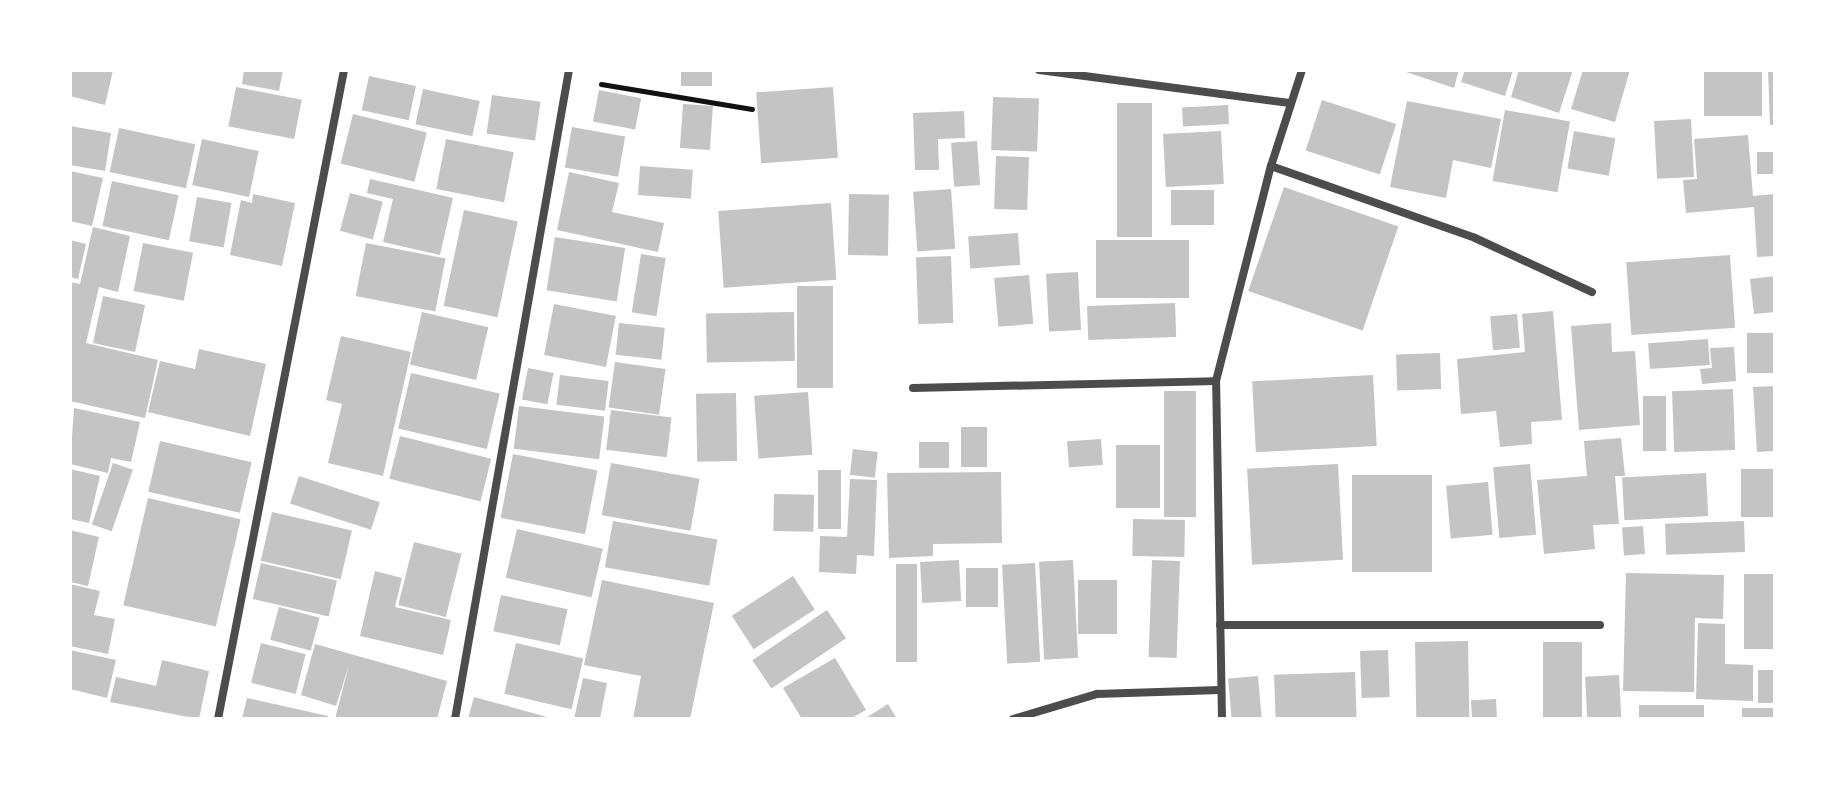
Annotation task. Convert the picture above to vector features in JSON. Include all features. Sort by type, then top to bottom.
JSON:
[{"type":"street","points":[[218,719],[344,70]]},
{"type":"street","points":[[1039,70],[1290,103]]},
{"type":"street","points":[[1222,719],[1216,381],[1271,166],[1302,70]]},
{"type":"street","points":[[455,719],[569,75]]},
{"type":"street","points":[[1271,166],[1475,238],[1592,292]]},
{"type":"street","points":[[913,388],[1216,381]]},
{"type":"street","points":[[1220,625],[1600,625]]},
{"type":"street","points":[[1013,719],[1097,694],[1220,690]]},
{"type":"path","points":[[569,75],[752,109]]},
{"type":"building","points":[[71,70],[113,70],[105,105],[70,96]]},
{"type":"building","points":[[244,70],[283,70],[279,91],[242,84]]},
{"type":"building","points":[[681,70],[712,70],[712,86],[681,86]]},
{"type":"building","points":[[1400,70],[1459,70],[1454,88]]},
{"type":"building","points":[[1465,70],[1513,70],[1505,96],[1461,82]]},
{"type":"building","points":[[1519,70],[1573,70],[1559,113],[1511,97]]},
{"type":"building","points":[[1583,70],[1630,70],[1615,122],[1571,109]]},
{"type":"building","points":[[1704,70],[1762,70],[1762,116],[1704,116]]},
{"type":"building","points":[[1768,70],[1775,70],[1775,125],[1770,125]]},
{"type":"building","points":[[369,76],[416,86],[409,120],[362,110]]},
{"type":"building","points":[[236,87],[302,100],[294,139],[228,126]]},
{"type":"building","points":[[833,87],[838,158],[761,163],[756,92]]},
{"type":"building","points":[[423,89],[480,101],[472,136],[416,124]]},
{"type":"building","points":[[599,90],[641,98],[635,130],[593,121]]},
{"type":"building","points":[[492,95],[541,102],[535,140],[487,134]]},
{"type":"building","points":[[993,97],[1039,99],[1037,152],[991,150]]},
{"type":"building","points":[[1322,100],[1396,124],[1380,175],[1306,150]]},
{"type":"building","points":[[1407,101],[1501,119],[1491,168],[1453,160],[1446,198],[1390,187]]},
{"type":"building","points":[[1117,103],[1152,103],[1152,237],[1117,237]]},
{"type":"building","points":[[683,104],[713,106],[710,150],[680,148]]},
{"type":"building","points":[[1228,105],[1229,124],[1183,126],[1182,107]]},
{"type":"building","points":[[1505,110],[1570,121],[1557,192],[1492,181]]},
{"type":"building","points":[[964,111],[965,138],[938,139],[939,170],[915,170],[913,113]]},
{"type":"building","points":[[353,114],[427,132],[414,182],[341,163]]},
{"type":"building","points":[[1691,119],[1694,177],[1657,179],[1654,121]]},
{"type":"building","points":[[70,126],[111,133],[105,171],[70,165]]},
{"type":"building","points":[[572,127],[625,136],[618,177],[565,167]]},
{"type":"building","points":[[119,128],[195,144],[186,188],[110,172]]},
{"type":"building","points":[[1221,131],[1224,184],[1166,187],[1163,134]]},
{"type":"building","points":[[1574,131],[1615,138],[1609,176],[1567,168]]},
{"type":"building","points":[[1748,135],[1753,196],[1775,194],[1775,256],[1757,257],[1754,207],[1686,213],[1683,180],[1697,179],[1694,139]]},
{"type":"building","points":[[202,139],[259,151],[249,197],[192,185]]},
{"type":"building","points":[[446,139],[514,152],[504,202],[436,189]]},
{"type":"building","points":[[977,141],[980,185],[954,187],[951,143]]},
{"type":"building","points":[[1757,152],[1775,152],[1775,174],[1757,174]]},
{"type":"building","points":[[996,156],[1029,157],[1027,210],[994,209]]},
{"type":"building","points":[[640,166],[693,170],[691,199],[638,195]]},
{"type":"building","points":[[70,171],[103,178],[92,226],[70,221]]},
{"type":"building","points":[[569,172],[619,183],[612,212],[664,223],[658,252],[557,230]]},
{"type":"building","points":[[370,179],[453,198],[440,255],[383,242],[393,199],[367,193]]},
{"type":"building","points":[[112,181],[179,195],[169,240],[102,226]]},
{"type":"building","points":[[1284,187],[1398,226],[1363,330],[1248,291]]},
{"type":"building","points":[[951,189],[955,249],[917,252],[913,192]]},
{"type":"building","points":[[1171,190],[1214,190],[1214,225],[1171,225]]},
{"type":"building","points":[[350,193],[383,202],[373,239],[340,231]]},
{"type":"building","points":[[253,194],[295,203],[282,266],[230,255],[241,200],[252,203]]},
{"type":"building","points":[[849,194],[889,195],[888,256],[848,255]]},
{"type":"building","points":[[197,197],[231,203],[224,247],[189,241]]},
{"type":"building","points":[[831,203],[836,280],[724,288],[718,211]]},
{"type":"building","points":[[464,210],[518,221],[497,317],[444,306]]},
{"type":"building","points":[[93,227],[130,236],[118,292],[99,287],[86,343],[158,360],[145,418],[70,401],[70,282],[80,284]]},
{"type":"building","points":[[1018,233],[1020,265],[970,268],[968,236]]},
{"type":"building","points":[[555,237],[625,248],[617,301],[547,290]]},
{"type":"building","points":[[70,240],[86,244],[78,279],[70,277]]},
{"type":"building","points":[[1096,240],[1189,240],[1189,298],[1096,298]]},
{"type":"building","points":[[143,243],[193,253],[184,301],[134,291]]},
{"type":"building","points":[[366,243],[446,258],[435,311],[356,296]]},
{"type":"building","points":[[641,254],[666,258],[656,316],[632,312]]},
{"type":"building","points":[[1730,255],[1735,328],[1631,335],[1626,262]]},
{"type":"building","points":[[951,256],[953,323],[918,324],[916,257]]},
{"type":"building","points":[[1078,272],[1081,330],[1049,332],[1046,274]]},
{"type":"building","points":[[1029,275],[1033,324],[998,327],[994,278]]},
{"type":"building","points":[[1775,276],[1775,312],[1754,314],[1750,279]]},
{"type":"building","points":[[797,286],[833,286],[833,388],[797,388]]},
{"type":"building","points":[[103,296],[145,305],[135,352],[93,343]]},
{"type":"building","points":[[1175,303],[1176,337],[1088,340],[1087,306]]},
{"type":"building","points":[[554,304],[616,316],[606,367],[544,355]]},
{"type":"building","points":[[1553,311],[1562,420],[1531,422],[1532,444],[1500,447],[1496,411],[1461,414],[1457,359],[1525,352],[1522,314]]},
{"type":"building","points":[[422,312],[488,327],[476,380],[410,365]]},
{"type":"building","points":[[794,312],[795,361],[707,363],[706,314]]},
{"type":"building","points":[[1517,314],[1520,348],[1493,350],[1490,316]]},
{"type":"building","points":[[619,323],[665,328],[661,360],[616,355]]},
{"type":"building","points":[[1611,323],[1612,352],[1635,351],[1640,425],[1579,430],[1571,326]]},
{"type":"building","points":[[1747,333],[1773,333],[1773,373],[1747,373]]},
{"type":"building","points":[[341,336],[411,352],[383,476],[328,463],[342,404],[326,400]]},
{"type":"building","points":[[1708,339],[1710,365],[1650,369],[1648,343]]},
{"type":"building","points":[[1734,347],[1736,381],[1702,384],[1700,369],[1712,368],[1710,348]]},
{"type":"building","points":[[199,349],[266,364],[250,436],[148,412],[160,361],[195,369]]},
{"type":"building","points":[[1440,353],[1441,389],[1397,391],[1396,355]]},
{"type":"building","points":[[615,362],[666,369],[659,415],[609,408]]},
{"type":"building","points":[[528,368],[554,373],[547,404],[522,399]]},
{"type":"building","points":[[411,373],[500,393],[487,449],[398,429]]},
{"type":"building","points":[[560,375],[609,381],[605,411],[556,405]]},
{"type":"building","points":[[1373,375],[1377,446],[1256,452],[1252,381]]},
{"type":"building","points":[[1775,386],[1775,451],[1757,452],[1753,387]]},
{"type":"building","points":[[1733,389],[1735,450],[1674,452],[1672,391]]},
{"type":"building","points":[[1164,391],[1196,391],[1196,517],[1164,517]]},
{"type":"building","points":[[808,392],[812,455],[759,459],[754,396]]},
{"type":"building","points":[[736,393],[737,461],[697,462],[696,394]]},
{"type":"building","points":[[1643,396],[1666,396],[1666,451],[1643,451]]},
{"type":"building","points":[[519,406],[604,416],[599,459],[514,449]]},
{"type":"building","points":[[74,408],[140,422],[131,462],[111,458],[108,473],[70,464]]},
{"type":"building","points":[[611,410],[672,417],[667,457],[606,450]]},
{"type":"building","points":[[961,427],[987,427],[987,467],[961,467]]},
{"type":"building","points":[[400,436],[491,459],[481,501],[389,479]]},
{"type":"building","points":[[1621,438],[1625,476],[1615,476],[1619,524],[1593,525],[1595,549],[1544,554],[1537,480],[1587,476],[1584,441]]},
{"type":"building","points":[[1101,439],[1103,465],[1069,467],[1067,441]]},
{"type":"building","points":[[160,441],[252,462],[240,513],[148,492]]},
{"type":"building","points":[[919,442],[949,442],[949,468],[919,468]]},
{"type":"building","points":[[1116,445],[1160,445],[1160,508],[1116,508]]},
{"type":"building","points":[[853,449],[878,452],[875,478],[850,475]]},
{"type":"building","points":[[513,454],[597,470],[585,534],[501,518]]},
{"type":"building","points":[[113,463],[133,470],[112,531],[92,524]]},
{"type":"building","points":[[611,463],[700,479],[690,531],[602,515]]},
{"type":"building","points":[[1338,464],[1343,560],[1252,565],[1247,469]]},
{"type":"building","points":[[1530,464],[1536,535],[1499,538],[1493,467]]},
{"type":"building","points":[[70,469],[100,476],[89,523],[70,519]]},
{"type":"building","points":[[1741,469],[1775,469],[1775,517],[1741,517]]},
{"type":"building","points":[[818,470],[841,470],[841,529],[818,529]]},
{"type":"building","points":[[1001,472],[1002,543],[933,544],[933,556],[889,558],[887,473]]},
{"type":"building","points":[[1706,473],[1708,516],[1624,520],[1622,477]]},
{"type":"building","points":[[1352,475],[1432,475],[1432,572],[1352,572]]},
{"type":"building","points":[[299,476],[380,502],[371,530],[290,504]]},
{"type":"building","points":[[850,479],[877,480],[874,556],[857,555],[856,574],[819,572],[820,536],[847,537]]},
{"type":"building","points":[[1488,482],[1493,535],[1451,538],[1446,486]]},
{"type":"building","points":[[774,494],[814,495],[813,532],[773,531]]},
{"type":"building","points":[[148,498],[241,519],[216,627],[123,605]]},
{"type":"building","points":[[272,512],[352,530],[341,579],[261,561]]},
{"type":"building","points":[[1133,519],[1185,520],[1184,557],[1132,556]]},
{"type":"building","points":[[613,521],[717,539],[709,586],[605,567]]},
{"type":"building","points":[[1744,521],[1745,552],[1666,555],[1665,524]]},
{"type":"building","points":[[1643,526],[1645,554],[1624,555],[1622,527]]},
{"type":"building","points":[[517,529],[603,549],[591,598],[506,578]]},
{"type":"building","points":[[70,530],[99,537],[88,586],[70,582]]},
{"type":"building","points":[[414,542],[462,554],[446,617],[398,605]]},
{"type":"building","points":[[959,560],[961,601],[922,603],[920,562]]},
{"type":"building","points":[[1073,560],[1078,658],[1044,660],[1039,562]]},
{"type":"building","points":[[1152,560],[1180,561],[1177,658],[1149,657]]},
{"type":"building","points":[[261,563],[337,581],[329,617],[253,599]]},
{"type":"building","points":[[1035,563],[1040,662],[1007,664],[1002,565]]},
{"type":"building","points":[[896,564],[917,564],[917,662],[896,662]]},
{"type":"building","points":[[966,568],[998,568],[998,607],[966,607]]},
{"type":"building","points":[[375,571],[402,578],[395,607],[451,620],[443,655],[360,636]]},
{"type":"building","points":[[1626,573],[1724,575],[1723,619],[1695,618],[1694,692],[1623,691]]},
{"type":"building","points":[[1744,574],[1775,574],[1775,649],[1744,649]]},
{"type":"building","points":[[793,576],[815,610],[754,649],[732,616]]},
{"type":"building","points":[[602,580],[714,603],[690,719],[633,719],[641,676],[584,665]]},
{"type":"building","points":[[1078,580],[1117,580],[1117,634],[1078,634]]},
{"type":"building","points":[[70,584],[100,591],[94,615],[115,619],[108,654],[70,646]]},
{"type":"building","points":[[501,595],[568,609],[560,645],[493,631]]},
{"type":"building","points":[[279,607],[320,618],[311,651],[270,640]]},
{"type":"building","points":[[827,610],[846,638],[771,689],[752,660]]},
{"type":"building","points":[[1698,623],[1725,624],[1725,664],[1753,665],[1753,701],[1696,699]]},
{"type":"building","points":[[1468,641],[1469,719],[1416,719],[1415,642]]},
{"type":"building","points":[[1543,642],[1582,642],[1582,719],[1543,719]]},
{"type":"building","points":[[261,643],[306,654],[296,694],[251,683]]},
{"type":"building","points":[[516,643],[583,659],[572,709],[504,694]]},
{"type":"building","points":[[315,644],[447,681],[437,719],[335,719],[349,665],[336,706],[301,695]]},
{"type":"building","points":[[70,650],[116,660],[107,698],[70,689]]},
{"type":"building","points":[[1388,650],[1390,697],[1362,698],[1360,651]]},
{"type":"building","points":[[835,658],[866,710],[850,719],[802,719],[783,688]]},
{"type":"building","points":[[162,660],[209,671],[199,719],[110,702],[116,677],[156,686]]},
{"type":"building","points":[[1758,670],[1775,670],[1775,703],[1758,703]]},
{"type":"building","points":[[1355,672],[1357,719],[1276,719],[1274,675]]},
{"type":"building","points":[[1619,675],[1621,719],[1587,719],[1585,677]]},
{"type":"building","points":[[1258,676],[1262,719],[1232,719],[1228,679]]},
{"type":"building","points":[[583,678],[607,683],[600,719],[574,719]]},
{"type":"building","points":[[474,697],[551,718],[551,719],[468,719]]},
{"type":"building","points":[[247,698],[328,716],[328,719],[242,719]]},
{"type":"building","points":[[1496,699],[1497,719],[1472,719],[1471,700]]},
{"type":"building","points":[[888,704],[897,719],[864,719]]},
{"type":"building","points":[[1639,705],[1704,705],[1704,719],[1639,719]]},
{"type":"building","points":[[1742,708],[1775,708],[1775,719],[1742,719]]}]
